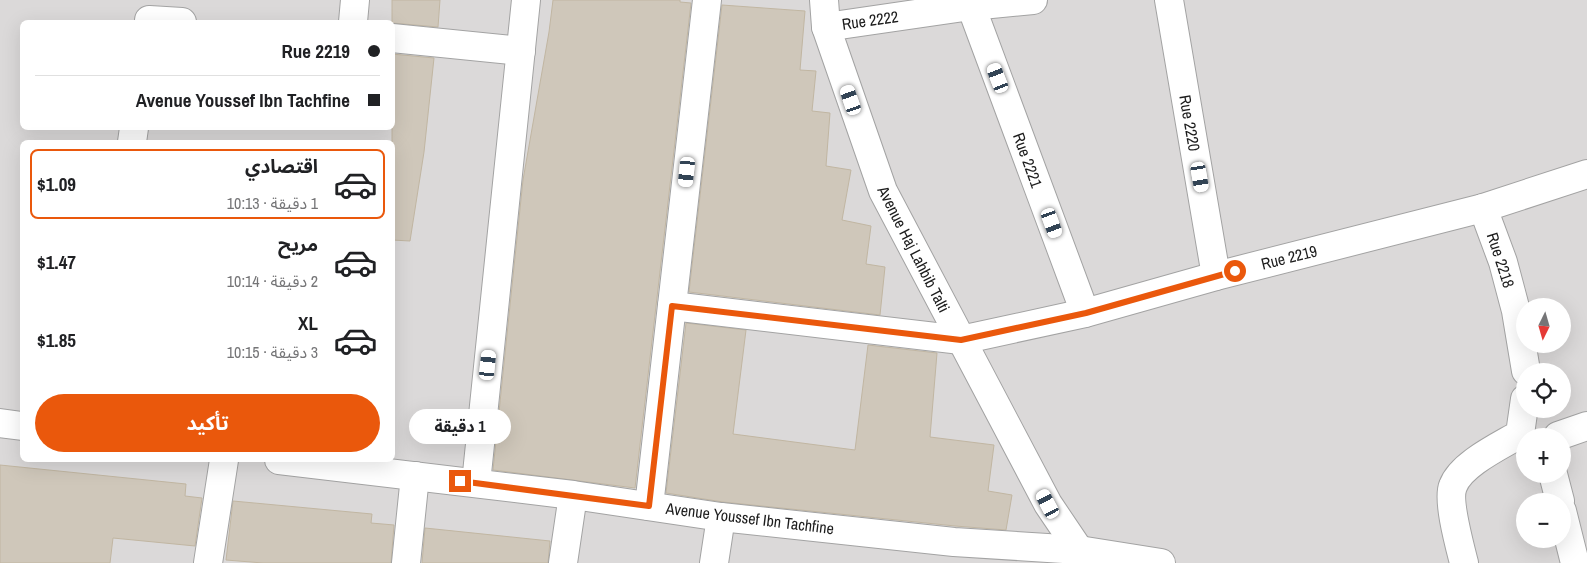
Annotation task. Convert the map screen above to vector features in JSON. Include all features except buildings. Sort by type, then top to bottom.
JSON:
[{"type":"street","points":[[353,20],[355,0]]},
{"type":"street","points":[[476,483],[526,0]]},
{"type":"street","points":[[649,506],[707,0]]},
{"type":"street","name":"Avenue Haj Lahbib Talti","points":[[824,0],[826,27],[882,191],[1048,504],[1079,557]]},
{"type":"street","name":"Rue 2222","points":[[826,27],[971,6],[1033,0]]},
{"type":"street","name":"Rue 2220","points":[[1169,0],[1216,276]]},
{"type":"street","name":"Rue 2221","points":[[971,6],[1086,313]]},
{"type":"street","points":[[150,14],[174,20]]},
{"type":"street","points":[[395,38],[521,51]]},
{"type":"street","name":"Rue 2219","points":[[672,306],[961,340],[1086,313],[1216,276],[1483,208],[1587,174]]},
{"type":"street","name":"Rue 2218","points":[[1483,208],[1503,262],[1516,311],[1525,363]]},
{"type":"street","points":[[0,423],[20,426]]},
{"type":"street","points":[[1571,432],[1587,426]]},
{"type":"street","points":[[1464,563],[1453,507],[1452,487],[1459,476],[1472,464],[1516,439]]},
{"type":"street","points":[[208,563],[224,462]]},
{"type":"street","name":"Avenue Youssef Ibn Tachfine","points":[[298,462],[573,495],[721,516],[1079,557],[1161,563]]},
{"type":"street","points":[[406,563],[415,476]]},
{"type":"street","points":[[563,563],[573,495]]},
{"type":"street","points":[[714,563],[721,516]]},
{"type":"street","points":[[1571,548],[1574,563]]},
{"type":"shaded area","points":[[0,0],[1587,0],[1587,563],[0,563]]},
{"type":"route","points":[[460,481],[649,506],[672,306],[961,340],[1086,313],[1235,271]]}]
